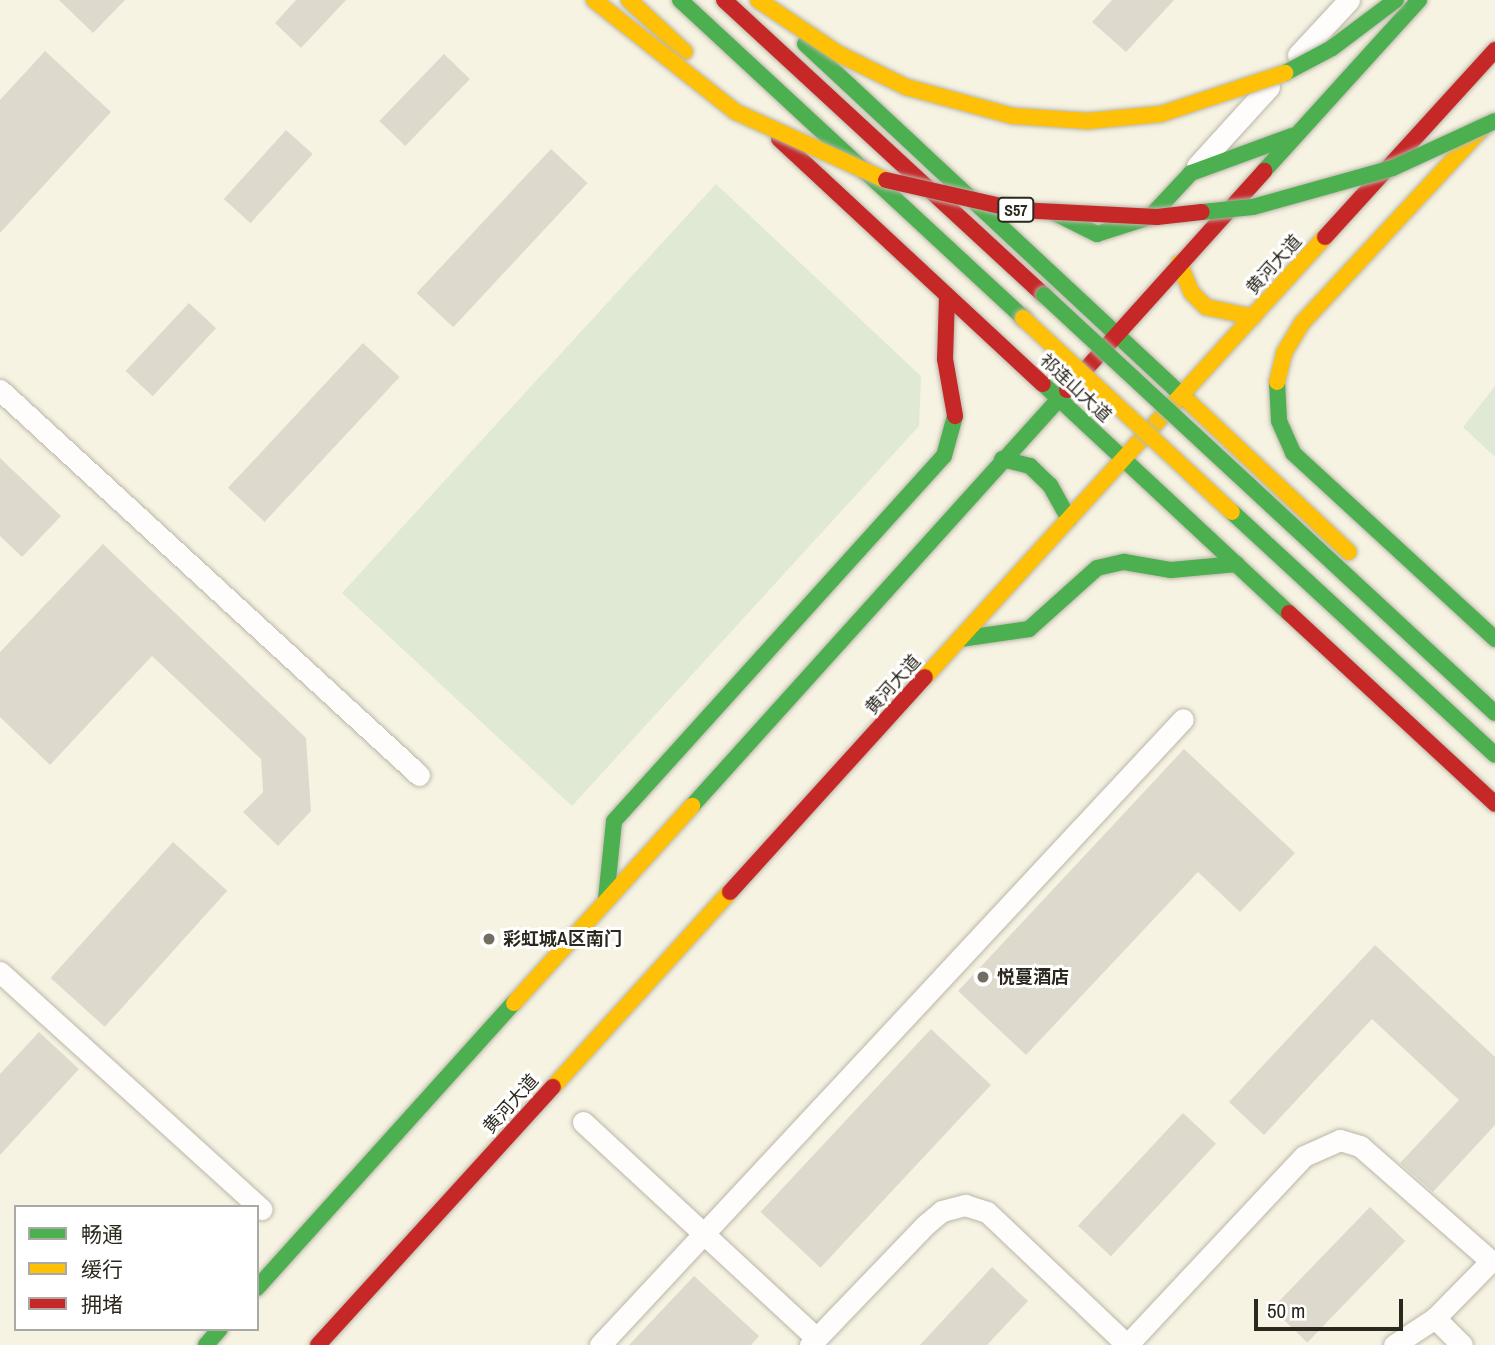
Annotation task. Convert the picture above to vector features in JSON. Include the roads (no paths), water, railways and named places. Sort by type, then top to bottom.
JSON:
[{"type":"main road","name":"S57","points":[[594,0],[736,112],[774,133],[892,182],[1018,210],[1157,217],[1253,206],[1393,168],[1495,121]]},
{"type":"main road","name":"祁连山大道","points":[[629,0],[1495,804]]},
{"type":"main road","points":[[680,0],[1495,755]]},
{"type":"main road","points":[[724,0],[1495,713]]},
{"type":"main road","points":[[757,0],[839,54],[906,87],[989,112],[1088,121],[1161,114],[1267,83],[1332,48],[1396,0]]},
{"type":"main road","points":[[757,0],[1184,394],[1495,692]]},
{"type":"main road","points":[[259,1286],[1116,332],[1419,0]]},
{"type":"main road","name":"黄河大道","points":[[318,1345],[1495,50]]},
{"type":"main road","points":[[1495,114],[1302,323],[1284,353],[1276,387],[1279,421],[1293,453],[1495,639]]},
{"type":"main road","points":[[1043,207],[1097,234],[1150,218],[1191,173],[1296,135]]},
{"type":"main road","points":[[1283,284],[1377,244]]},
{"type":"main road","points":[[1179,263],[1192,293],[1206,307],[1253,317]]},
{"type":"main road","points":[[606,899],[614,821],[944,456],[956,425],[945,359],[947,296]]},
{"type":"main road","points":[[1002,459],[1030,466],[1050,485],[1069,519]]},
{"type":"main road","points":[[867,541],[942,525]]},
{"type":"main road","points":[[960,639],[1029,629],[1097,568],[1124,562],[1171,570],[1237,564]]},
{"type":"main road","points":[[206,1345],[218,1331]]},
{"type":"street","points":[[1191,173],[1349,0]]},
{"type":"street","points":[[0,390],[419,775]]},
{"type":"street","points":[[600,1345],[1183,719]]},
{"type":"street","points":[[0,972],[257,1205]]},
{"type":"street","points":[[583,1122],[704,1234],[813,1342],[924,1226],[942,1211],[965,1205],[987,1212],[1127,1345],[1304,1156],[1340,1140],[1360,1146],[1491,1261],[1435,1318],[1394,1345]]},
{"type":"street","points":[[1435,1318],[1462,1345]]},
{"type":"place","name":"彩虹城A区南门","points":[[489,939]]},
{"type":"place","name":"悦蔓酒店","points":[[983,977]]}]
